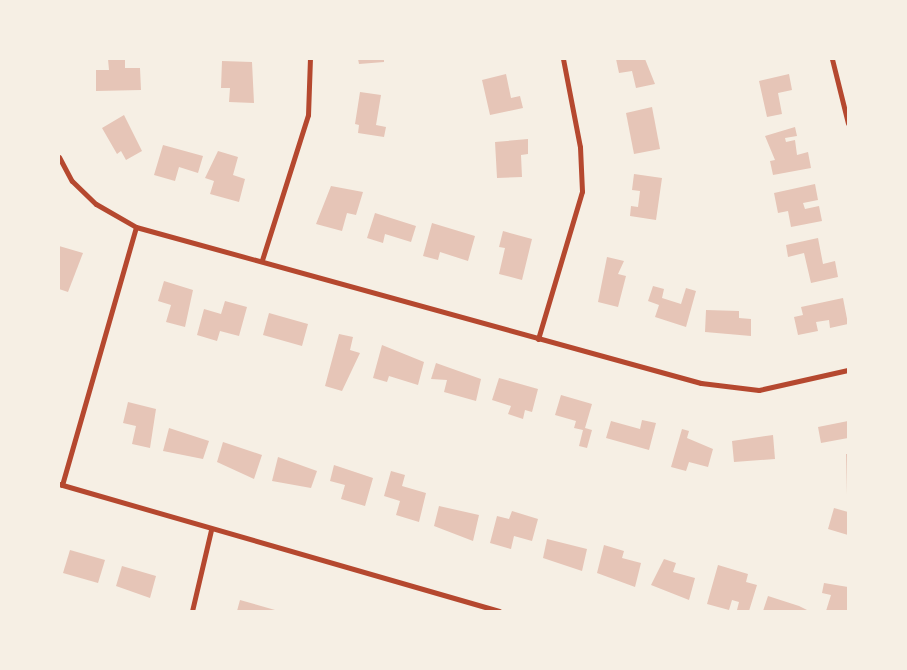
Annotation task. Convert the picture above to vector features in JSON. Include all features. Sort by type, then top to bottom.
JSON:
[{"type":"street","points":[[262,260],[308,115],[310,59]]},
{"type":"street","points":[[538,339],[582,192],[580,147],[563,59]]},
{"type":"street","points":[[832,59],[848,123]]},
{"type":"street","points":[[59,157],[72,181],[96,204],[136,227],[262,260],[538,339],[701,383],[759,390],[848,370]]},
{"type":"street","points":[[136,227],[60,484],[212,530],[499,611]]},
{"type":"street","points":[[192,611],[212,530]]},
{"type":"building","points":[[108,59],[125,59],[125,68],[140,68],[141,90],[96,91],[96,70],[109,70]]},
{"type":"building","points":[[358,59],[384,59],[384,62],[359,64]]},
{"type":"building","points":[[616,59],[645,59],[655,84],[636,88],[632,71],[619,73]]},
{"type":"building","points":[[222,61],[252,62],[254,103],[229,102],[230,88],[221,88]]},
{"type":"building","points":[[506,74],[511,98],[520,96],[523,108],[490,115],[482,80]]},
{"type":"building","points":[[789,74],[792,90],[778,93],[782,114],[767,117],[759,81]]},
{"type":"building","points":[[360,92],[381,95],[376,125],[386,127],[384,137],[358,133],[359,125],[355,124]]},
{"type":"building","points":[[652,107],[660,149],[634,154],[626,113]]},
{"type":"building","points":[[124,115],[142,151],[126,160],[121,151],[117,154],[102,128]]},
{"type":"building","points":[[795,127],[797,136],[785,138],[786,142],[795,140],[797,155],[808,152],[811,168],[773,175],[770,161],[775,160],[765,136]]},
{"type":"building","points":[[528,139],[528,154],[521,155],[522,177],[497,178],[495,142]]},
{"type":"building","points":[[163,145],[203,156],[198,173],[179,167],[175,181],[154,175]]},
{"type":"building","points":[[218,151],[238,157],[233,175],[245,179],[239,202],[210,194],[214,181],[205,178]]},
{"type":"building","points":[[634,174],[662,178],[656,220],[630,216],[631,206],[638,207],[640,191],[632,190]]},
{"type":"building","points":[[815,184],[818,200],[803,203],[805,209],[819,206],[822,221],[791,227],[788,211],[778,213],[774,193]]},
{"type":"building","points":[[331,186],[363,192],[356,215],[347,213],[342,231],[316,224]]},
{"type":"building","points":[[375,213],[416,226],[411,242],[385,234],[383,243],[367,238]]},
{"type":"building","points":[[432,223],[475,236],[468,261],[440,252],[438,260],[423,256]]},
{"type":"building","points":[[503,231],[532,239],[522,280],[499,274],[505,248],[499,247]]},
{"type":"building","points":[[818,238],[823,264],[835,261],[838,277],[811,283],[804,253],[788,257],[786,245]]},
{"type":"building","points":[[59,246],[83,253],[68,292],[59,289]]},
{"type":"building","points":[[607,257],[624,261],[618,274],[626,276],[618,307],[598,302]]},
{"type":"building","points":[[164,281],[193,290],[185,327],[166,322],[171,305],[158,301]]},
{"type":"building","points":[[653,286],[664,289],[662,298],[681,304],[686,288],[696,291],[686,327],[655,317],[659,305],[648,301]]},
{"type":"building","points":[[843,298],[848,324],[830,328],[829,320],[816,322],[818,331],[798,335],[794,317],[803,315],[801,307]]},
{"type":"building","points":[[225,301],[247,307],[239,336],[220,331],[217,341],[197,335],[204,309],[221,314]]},
{"type":"building","points":[[706,310],[739,311],[739,318],[751,319],[751,336],[705,332]]},
{"type":"building","points":[[269,313],[308,324],[302,346],[263,335]]},
{"type":"building","points":[[339,334],[353,337],[350,350],[360,353],[342,391],[325,386]]},
{"type":"building","points":[[382,345],[424,362],[418,385],[389,376],[387,382],[373,378]]},
{"type":"building","points":[[436,363],[481,379],[476,401],[444,392],[447,380],[431,379]]},
{"type":"building","points":[[499,378],[538,389],[532,412],[525,410],[523,419],[508,414],[511,406],[492,400]]},
{"type":"building","points":[[561,395],[592,404],[585,428],[592,430],[587,448],[579,446],[583,430],[574,428],[576,421],[555,415]]},
{"type":"building","points":[[128,402],[156,409],[150,448],[132,444],[136,426],[123,423]]},
{"type":"building","points":[[642,420],[656,423],[649,450],[606,438],[611,421],[640,429]]},
{"type":"building","points":[[848,421],[848,438],[821,443],[818,427]]},
{"type":"building","points":[[169,428],[209,441],[203,459],[163,451]]},
{"type":"building","points":[[682,429],[689,431],[687,438],[713,449],[708,467],[689,462],[686,471],[671,467]]},
{"type":"building","points":[[773,435],[775,459],[734,462],[732,441]]},
{"type":"building","points":[[223,442],[262,455],[254,479],[217,462]]},
{"type":"building","points":[[846,454],[848,454],[848,495],[847,495]]},
{"type":"building","points":[[278,457],[317,471],[311,488],[272,481]]},
{"type":"building","points":[[334,465],[373,478],[365,506],[341,499],[345,485],[330,481]]},
{"type":"building","points":[[391,471],[405,475],[402,486],[426,493],[419,522],[396,515],[400,501],[384,496]]},
{"type":"building","points":[[439,506],[479,515],[473,541],[434,526]]},
{"type":"building","points":[[834,508],[848,512],[848,535],[828,529]]},
{"type":"building","points":[[512,511],[538,519],[532,541],[514,536],[511,549],[490,543],[497,516],[509,519]]},
{"type":"building","points":[[547,539],[587,549],[582,571],[543,558]]},
{"type":"building","points":[[604,545],[624,551],[622,558],[641,563],[635,587],[597,573]]},
{"type":"building","points":[[70,550],[105,560],[98,583],[63,573]]},
{"type":"building","points":[[664,559],[676,563],[673,572],[695,578],[689,600],[651,585]]},
{"type":"building","points":[[718,565],[748,574],[746,582],[757,585],[749,611],[737,610],[739,602],[732,600],[729,610],[707,604]]},
{"type":"building","points":[[122,566],[156,576],[150,598],[116,586]]},
{"type":"building","points":[[824,583],[848,587],[848,611],[826,611],[831,595],[822,593]]},
{"type":"building","points":[[768,596],[799,606],[809,611],[763,611]]},
{"type":"building","points":[[240,600],[275,610],[237,611]]}]
